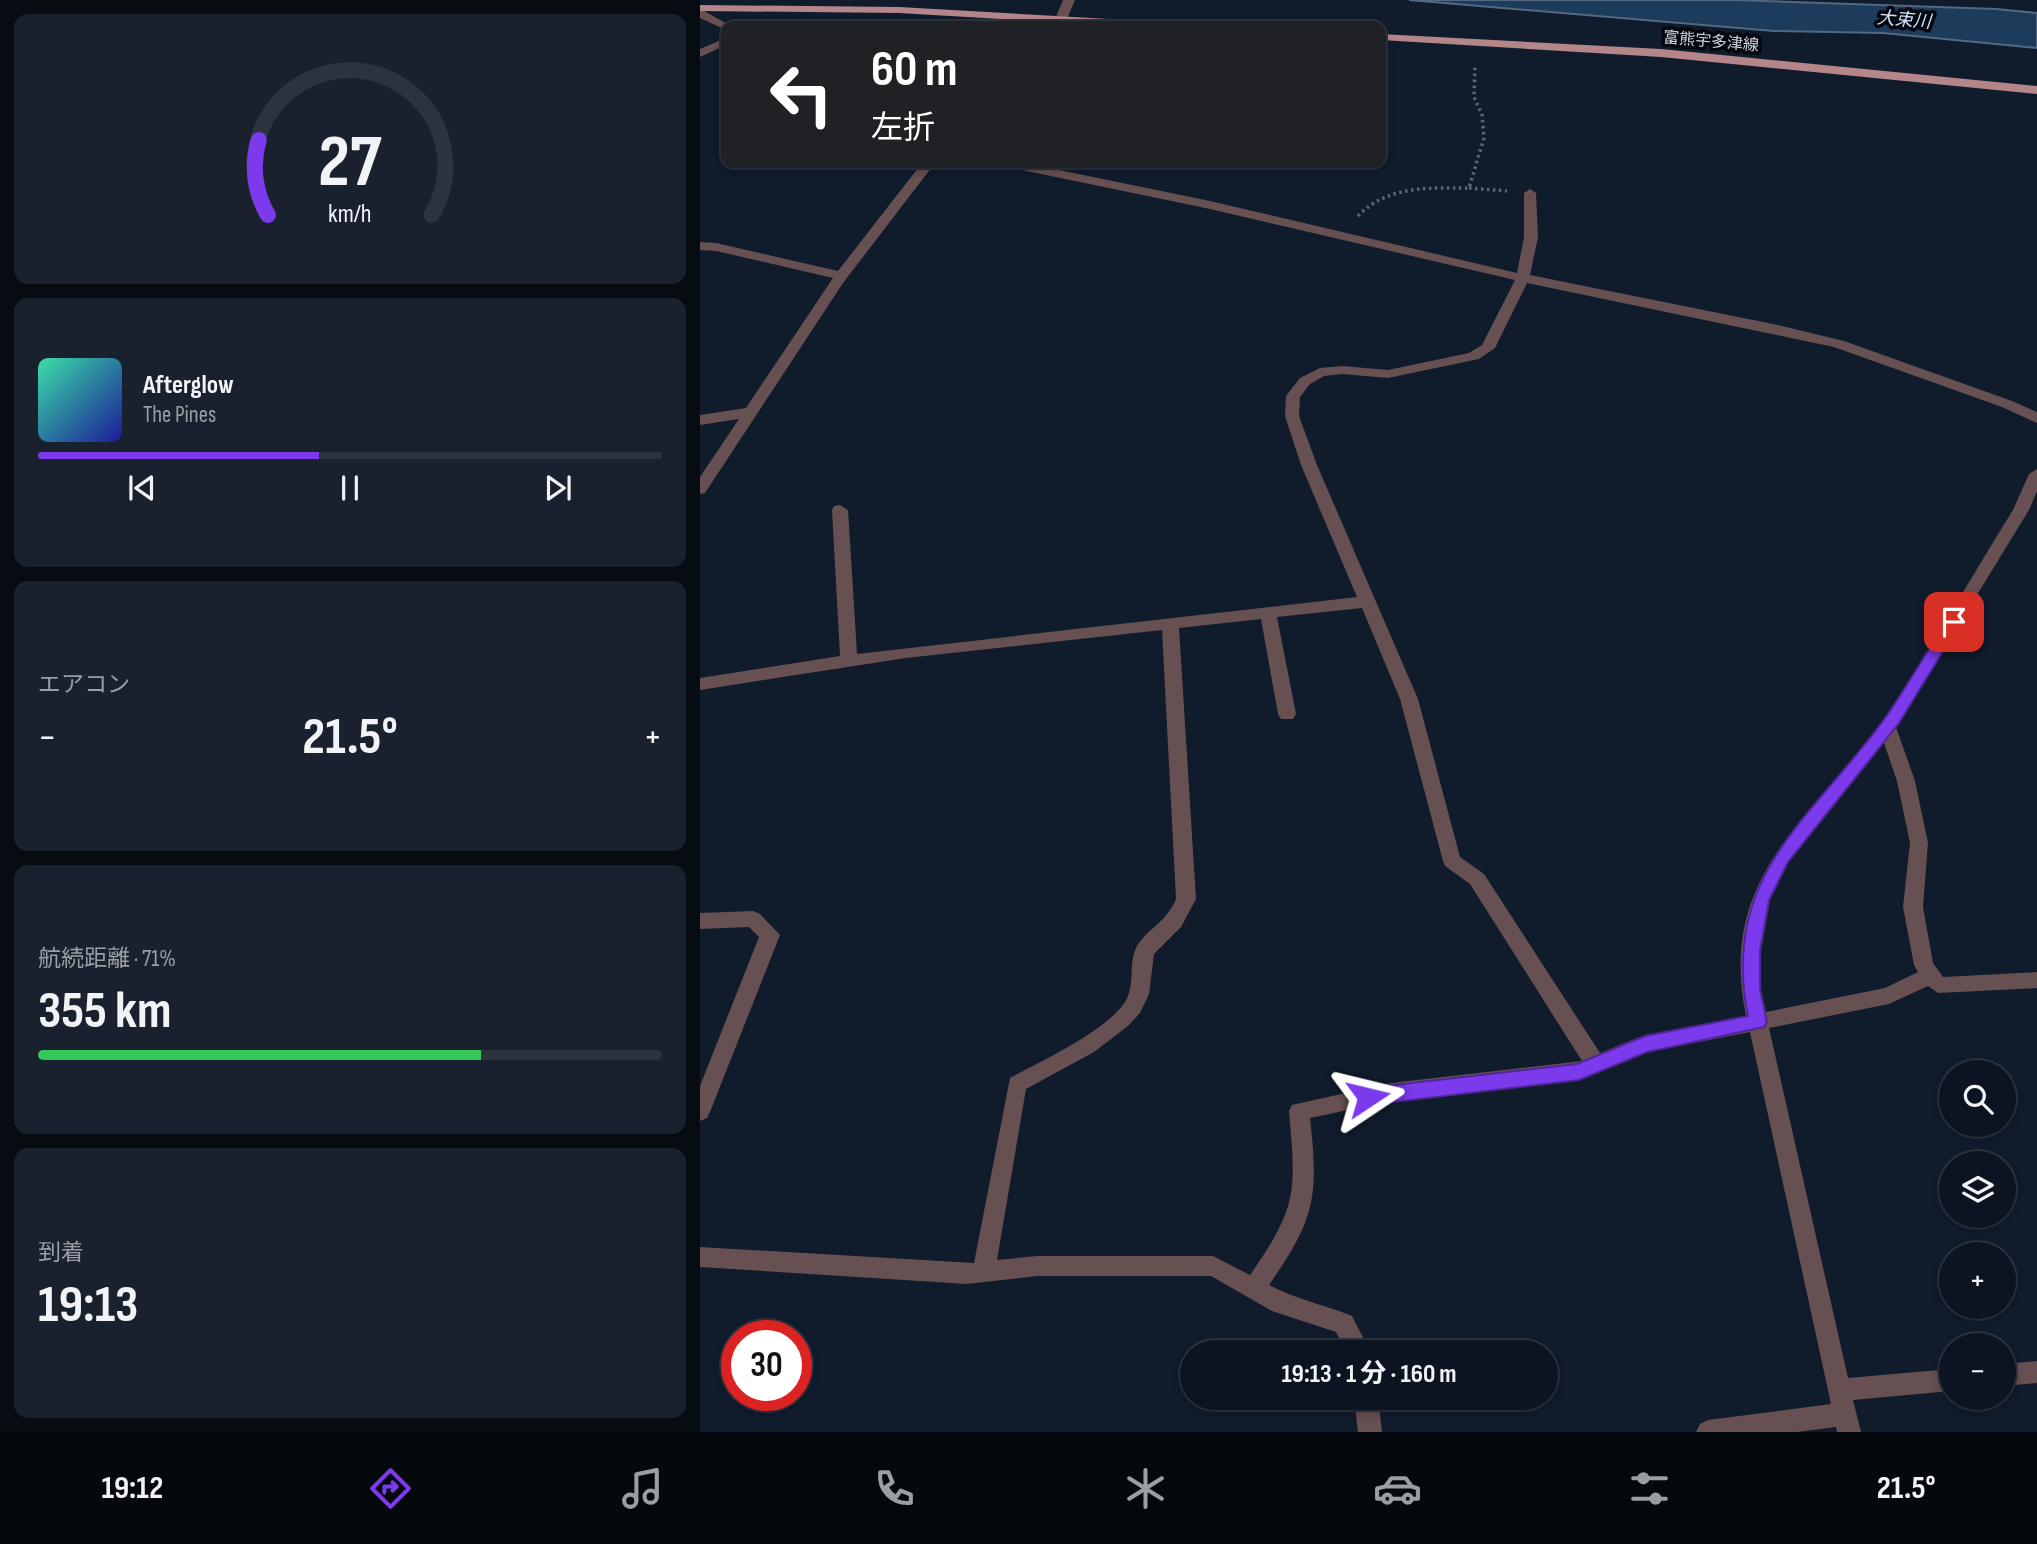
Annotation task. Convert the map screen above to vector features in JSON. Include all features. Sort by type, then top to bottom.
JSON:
[{"type":"main road","points":[[700,10],[899,10],[1035,21]]},
{"type":"main road","name":"富熊宇多津線","points":[[1386,37],[1661,53],[2037,90]]},
{"type":"street","points":[[1061,21],[1068,3]]},
{"type":"street","points":[[700,10],[721,24]]},
{"type":"street","points":[[700,53],[721,43]]},
{"type":"street","points":[[700,489],[842,276],[887,212],[925,168]]},
{"type":"street","points":[[1031,168],[1523,278],[1778,329],[1839,344],[2007,404],[2037,418]]},
{"type":"street","points":[[1530,193],[1531,237],[1523,278],[1488,348],[1474,356],[1388,374],[1342,370],[1320,372],[1305,381],[1293,396],[1292,416],[1309,465],[1409,699],[1452,861],[1477,879],[1595,1065]]},
{"type":"street","points":[[700,247],[716,247],[842,276]]},
{"type":"street","points":[[700,420],[751,412]]},
{"type":"street","points":[[1708,1432],[1847,1423],[1751,990],[1751,950],[1760,900],[1781,858],[1887,726],[1929,663],[2021,510],[2037,474]]},
{"type":"street","points":[[840,510],[849,661]]},
{"type":"street","points":[[700,684],[906,652],[1366,601]]},
{"type":"street","points":[[1268,612],[1287,714]]},
{"type":"street","points":[[984,1272],[1017,1084],[1115,1027],[1132,1010],[1139,994],[1144,950],[1171,928],[1182,912],[1186,900],[1170,623]]},
{"type":"street","points":[[1887,726],[1906,781],[1919,843],[1913,907],[1924,965],[1938,985],[2037,979]]},
{"type":"street","points":[[700,921],[753,919],[770,935],[700,1112]]},
{"type":"street","points":[[1254,1288],[1281,1249],[1299,1215],[1305,1181],[1299,1111],[1391,1092],[1579,1072],[1645,1044],[1889,996],[1930,975]]},
{"type":"street","points":[[700,1257],[967,1274],[1037,1266],[1213,1266],[1280,1303],[1314,1311],[1344,1324],[1353,1340]]},
{"type":"street","points":[[2016,1374],[2037,1372]]},
{"type":"street","points":[[1839,1390],[1939,1381]]},
{"type":"street","points":[[1367,1410],[1370,1432]]},
{"type":"path","points":[[1469,188],[1484,138],[1482,115],[1474,97],[1475,43]]},
{"type":"path","points":[[1342,236],[1364,207],[1375,199],[1411,190],[1469,188],[1530,193]]},
{"type":"water","name":"大束川","points":[[1409,0],[1735,0],[1996,9],[2037,13],[2037,48],[1883,33],[1774,31]]},
{"type":"route","points":[[1368,1097],[1391,1092],[1579,1072],[1645,1044],[1758,1022],[1751,990],[1751,950],[1760,900],[1781,858],[1893,719],[1954,622]]}]
